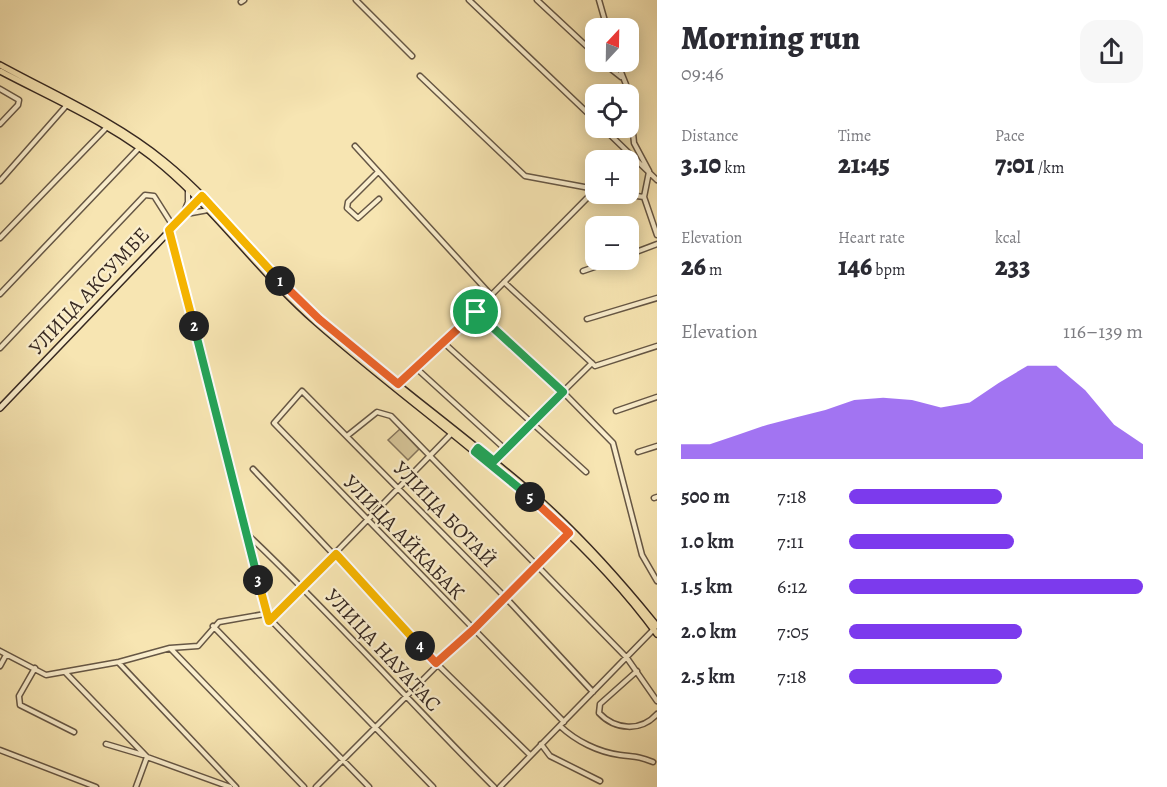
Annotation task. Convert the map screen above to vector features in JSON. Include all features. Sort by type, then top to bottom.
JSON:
[{"type":"main road","points":[[0,65],[126,134],[165,162],[298,299],[476,450],[569,533],[656,629]]},
{"type":"main road","points":[[0,71],[139,147],[201,197],[210,211],[280,289],[316,323],[452,433],[494,461],[572,531],[633,595],[656,629]]},
{"type":"main road","name":"УЛИЦА АКСУМБЕ","points":[[0,408],[201,197]]},
{"type":"street","points":[[356,0],[412,56]]},
{"type":"street","points":[[469,0],[585,111]]},
{"type":"street","points":[[537,0],[585,45]]},
{"type":"street","points":[[599,0],[604,18]]},
{"type":"street","points":[[614,72],[622,78]]},
{"type":"street","points":[[620,72],[629,92],[634,143],[649,171],[644,197],[657,235]]},
{"type":"street","points":[[398,384],[476,312],[596,189],[525,176],[420,75]]},
{"type":"street","points":[[0,89],[19,100],[0,124]]},
{"type":"street","points":[[0,181],[66,106]]},
{"type":"street","points":[[0,238],[106,128]]},
{"type":"street","points":[[614,138],[657,180]]},
{"type":"street","points":[[355,146],[491,296]]},
{"type":"street","points":[[0,294],[139,147]]},
{"type":"street","points":[[378,172],[348,202],[347,208],[358,218],[380,199]]},
{"type":"street","points":[[183,216],[188,202],[188,188]]},
{"type":"street","points":[[0,348],[145,195],[154,196],[171,228],[248,535],[265,614],[269,621],[433,787]]},
{"type":"street","points":[[639,196],[644,197]]},
{"type":"street","points":[[183,216],[196,210],[210,211]]},
{"type":"street","points":[[639,251],[657,244]]},
{"type":"street","points":[[504,282],[596,366],[657,346]]},
{"type":"street","points":[[587,319],[657,298]]},
{"type":"street","points":[[476,312],[563,392],[613,443],[642,555],[657,581]]},
{"type":"street","points":[[444,343],[586,472]]},
{"type":"street","points":[[494,461],[592,363]]},
{"type":"street","points":[[416,368],[505,449]]},
{"type":"street","name":"УЛИЦА БОТАЙ","points":[[274,423],[302,391],[506,598],[593,692]]},
{"type":"street","points":[[616,411],[657,397]]},
{"type":"street","points":[[347,436],[377,412],[391,416],[627,658],[657,701]]},
{"type":"street","name":"УЛИЦА АЙКАБАК","points":[[274,423],[576,741],[620,755],[634,755],[653,762]]},
{"type":"street","points":[[269,621],[452,433]]},
{"type":"street","points":[[638,452],[657,446]]},
{"type":"street","points":[[253,469],[336,554],[436,663],[530,755]]},
{"type":"street","points":[[316,787],[436,663],[506,598],[569,533]]},
{"type":"street","name":"УЛИЦА НАУАТАС","points":[[248,535],[303,587],[404,696],[494,787]]},
{"type":"street","points":[[0,651],[46,675],[118,662],[170,648],[198,646],[213,626],[226,620],[265,614]]},
{"type":"street","points":[[213,626],[369,787]]},
{"type":"street","points":[[500,787],[656,629]]},
{"type":"street","points":[[170,648],[304,787]]},
{"type":"street","points":[[0,666],[6,655]]},
{"type":"street","points":[[118,662],[236,787]]},
{"type":"street","points":[[35,668],[19,696],[20,705],[74,732]]},
{"type":"street","points":[[637,671],[600,704],[599,713],[610,722],[633,728],[644,726],[657,714]]},
{"type":"street","points":[[66,672],[145,756]]},
{"type":"street","points":[[106,744],[231,787]]},
{"type":"street","points":[[541,744],[550,756],[600,781]]},
{"type":"street","points":[[0,750],[96,787]]},
{"type":"street","points":[[136,787],[145,756]]},
{"type":"shaded area","points":[[400,429],[419,449],[408,460],[388,440]]},
{"type":"route","points":[[202,196],[261,262],[298,299],[398,384],[476,312],[563,392],[494,461],[478,448],[475,452],[569,533],[473,630],[436,663],[336,554],[269,621],[265,614],[248,535],[169,230],[202,196]]}]
